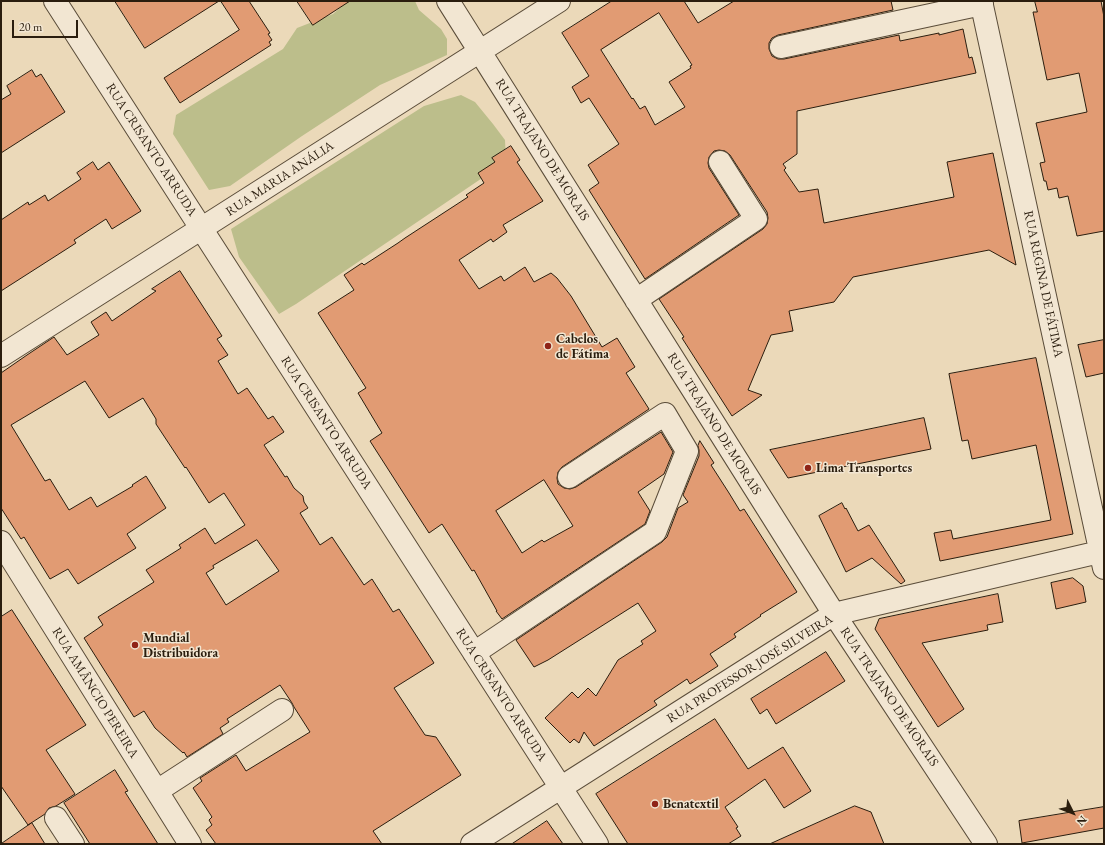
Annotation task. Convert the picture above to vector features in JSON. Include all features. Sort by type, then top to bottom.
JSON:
[{"type":"street","name":"RUA CRISANTO ARRUDA","points":[[55,1],[597,844]]},
{"type":"street","name":"RUA TRAJANO DE MORAIS","points":[[448,1],[834,614],[986,844]]},
{"type":"street","name":"RUA MARIA ANÁLIA","points":[[1,356],[559,1]]},
{"type":"street","points":[[781,47],[981,2]]},
{"type":"street","name":"RUA REGINA DE FÁTIMA","points":[[981,2],[1103,557]]},
{"type":"street","points":[[636,300],[756,220],[720,162]]},
{"type":"street","points":[[474,653],[655,532],[687,451],[665,414],[569,477]]},
{"type":"street","name":"RUA AMÂNCIO PEREIRA","points":[[1,542],[190,844]]},
{"type":"street","name":"RUA PROFESSOR JOSÉ SILVEIRA","points":[[472,844],[834,614],[1103,557]]},
{"type":"street","points":[[157,791],[282,710]]},
{"type":"street","points":[[56,818],[73,844]]},
{"type":"green space","points":[[348,1],[415,1],[419,10],[441,29],[447,39],[447,55],[380,85],[302,136],[230,186],[209,190],[173,134],[176,115],[283,49],[297,28],[333,14]]},
{"type":"green space","points":[[461,95],[475,102],[505,140],[506,161],[296,304],[279,314],[239,257],[231,229],[424,106]]},
{"type":"building","points":[[115,1],[219,1],[145,48]]},
{"type":"building","points":[[221,1],[249,1],[270,33],[268,34],[272,40],[269,42],[271,45],[180,103],[164,78],[239,30]]},
{"type":"building","points":[[297,1],[350,1],[313,25]]},
{"type":"building","points":[[612,1],[684,1],[698,23],[734,1],[891,1],[893,10],[778,35],[772,38],[769,43],[769,49],[772,56],[778,59],[899,35],[900,41],[939,33],[939,35],[963,29],[969,58],[972,57],[976,73],[797,111],[797,154],[783,164],[786,168],[784,170],[799,192],[818,189],[824,223],[954,197],[947,162],[993,153],[1016,265],[989,250],[853,277],[834,302],[789,311],[793,331],[771,335],[748,390],[762,395],[732,416],[659,299],[763,229],[767,224],[767,212],[730,155],[725,151],[714,151],[709,157],[709,168],[739,215],[645,279],[589,190],[599,183],[588,165],[619,144],[589,98],[581,103],[572,87],[589,76],[562,33]],"holes":[[[659,13],[692,65],[690,66],[691,68],[669,82],[685,107],[655,125],[645,106],[640,109],[633,98],[632,99],[601,50]]]},
{"type":"building","points":[[1035,1],[1101,1],[1104,17],[1104,231],[1077,236],[1068,196],[1059,198],[1057,188],[1048,190],[1046,181],[1044,181],[1040,163],[1045,162],[1036,123],[1087,112],[1079,73],[1047,80],[1033,12],[1037,12]]},
{"type":"building","points":[[32,70],[36,77],[41,74],[65,112],[1,153],[1,100],[11,94],[7,86]]},
{"type":"building","points":[[511,146],[520,160],[517,162],[543,201],[503,225],[507,232],[493,242],[491,239],[459,260],[479,289],[501,276],[504,281],[525,267],[534,282],[551,273],[557,278],[571,296],[602,347],[617,338],[635,367],[626,373],[649,409],[562,467],[558,472],[558,484],[564,488],[570,489],[576,487],[661,432],[673,452],[664,474],[638,492],[650,511],[645,524],[502,619],[496,611],[474,570],[472,571],[442,524],[429,533],[370,441],[382,433],[358,393],[366,388],[318,313],[354,290],[344,275],[362,263],[364,265],[468,197],[466,195],[484,183],[478,173],[495,162],[492,158]],"holes":[[[544,480],[573,526],[544,542],[542,540],[522,553],[496,511]]]},
{"type":"building","points":[[93,162],[98,170],[109,162],[141,211],[112,229],[106,219],[74,240],[76,243],[1,291],[1,220],[28,202],[29,205],[45,195],[48,201],[81,179],[77,173]]},
{"type":"building","points":[[180,271],[222,336],[217,339],[228,355],[218,361],[238,394],[247,388],[268,419],[273,416],[284,432],[264,445],[285,477],[287,476],[294,488],[303,496],[304,502],[308,508],[300,513],[320,545],[332,537],[364,585],[372,579],[393,612],[399,609],[434,663],[394,688],[425,735],[436,737],[461,775],[373,831],[382,844],[216,844],[206,830],[212,825],[209,820],[212,817],[193,788],[202,781],[200,778],[236,755],[246,771],[310,732],[292,703],[280,685],[227,719],[229,722],[220,728],[223,734],[187,757],[184,752],[183,753],[155,728],[144,711],[134,717],[84,638],[103,625],[98,617],[154,582],[146,570],[181,548],[179,545],[205,528],[215,544],[245,525],[224,493],[209,503],[156,424],[156,419],[143,398],[109,418],[85,381],[11,425],[45,481],[50,479],[69,510],[91,497],[97,507],[133,486],[132,485],[146,476],[166,508],[127,534],[136,548],[78,584],[68,569],[50,579],[24,537],[21,539],[1,508],[1,373],[54,337],[67,355],[99,335],[91,322],[106,312],[112,321],[156,291],[152,289]],"holes":[[[257,540],[279,571],[226,605],[206,573],[214,568],[213,566]]]},
{"type":"building","points":[[1104,340],[1104,373],[1086,377],[1078,345]]},
{"type":"building","name":"Lima Transportes","points":[[1036,358],[1073,534],[940,561],[934,533],[951,530],[953,539],[1051,520],[1036,445],[972,459],[968,440],[962,441],[949,374]]},
{"type":"building","points":[[924,418],[931,449],[788,478],[770,450]]},
{"type":"building","points":[[700,441],[714,463],[711,465],[740,511],[744,509],[797,592],[760,615],[761,616],[734,634],[736,637],[710,654],[718,666],[690,684],[687,679],[654,701],[657,705],[594,746],[584,732],[579,743],[574,739],[570,743],[545,718],[572,692],[578,698],[588,688],[596,696],[618,660],[643,644],[641,641],[656,631],[638,603],[548,660],[534,667],[516,640],[662,542],[667,537],[678,508],[688,502],[683,495],[699,456],[698,446]]},
{"type":"building","points":[[842,503],[858,531],[869,525],[905,581],[901,584],[872,558],[846,572],[819,516]]},
{"type":"building","points":[[1073,578],[1083,586],[1086,602],[1056,609],[1051,583]]},
{"type":"building","points":[[998,594],[1003,622],[987,625],[988,630],[922,643],[964,709],[938,727],[875,629],[879,619]]},
{"type":"building","points":[[12,610],[86,725],[46,750],[75,794],[56,806],[49,808],[45,814],[28,825],[1,786],[1,617]]},
{"type":"building","points":[[826,652],[845,681],[776,724],[767,709],[760,714],[751,699]]},
{"type":"building","points":[[715,719],[748,769],[783,747],[811,791],[784,808],[765,779],[725,807],[738,827],[736,828],[741,836],[728,844],[628,844],[596,794]]},
{"type":"building","points":[[115,770],[128,791],[125,792],[158,844],[90,844],[64,803]]},
{"type":"building","points":[[855,806],[871,812],[884,844],[770,844]]},
{"type":"building","points":[[1104,807],[1104,828],[1022,843],[1019,821]]},
{"type":"building","points":[[547,821],[563,844],[512,844]]},
{"type":"building","points":[[32,823],[45,844],[1,844]]},
{"type":"place","name":"Cabelos de Fátima","points":[[548,346]]},
{"type":"place","name":"Lima Transportes","points":[[808,468]]},
{"type":"place","name":"Mundial Distribuidora","points":[[135,645]]},
{"type":"place","name":"Benatextil","points":[[655,804]]}]
